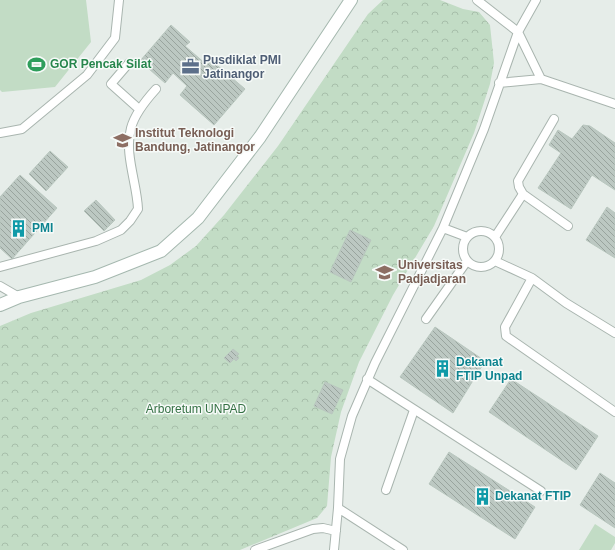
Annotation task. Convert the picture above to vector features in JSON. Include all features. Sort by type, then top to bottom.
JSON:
[{"type":"main road","points":[[0,305],[20,297],[95,277],[161,251],[198,218],[260,137],[351,0]]},
{"type":"lane","points":[[0,133],[22,129],[87,74],[115,38],[119,0]]},
{"type":"lane","points":[[477,0],[518,32],[541,79]]},
{"type":"lane","points":[[334,550],[338,508],[340,459],[352,416],[367,379],[442,228],[484,129],[518,32],[536,0]]},
{"type":"lane","points":[[129,63],[111,84],[139,109]]},
{"type":"lane","points":[[499,83],[541,79],[615,104]]},
{"type":"lane","points":[[0,267],[96,241],[121,230],[130,221],[138,208],[129,143],[131,127],[139,109],[156,88]]},
{"type":"lane","points":[[554,119],[518,181],[519,187],[523,194],[568,226]]},
{"type":"lane","points":[[495,237],[523,194]]},
{"type":"lane","points":[[442,228],[467,237]]},
{"type":"lane","points":[[478,231],[484,231],[495,237],[499,249],[495,260],[484,267],[472,265],[467,261],[463,249],[467,237],[478,231]]},
{"type":"lane","points":[[495,260],[532,278],[566,303],[615,334]]},
{"type":"lane","points":[[426,319],[467,261]]},
{"type":"lane","points":[[532,278],[505,327],[506,336],[615,412]]},
{"type":"lane","points":[[0,286],[20,297]]},
{"type":"lane","points":[[367,379],[541,491]]},
{"type":"lane","points":[[386,490],[414,410]]},
{"type":"lane","points":[[338,508],[403,550]]},
{"type":"lane","points":[[255,550],[313,529],[323,528],[336,531]]},
{"type":"green space","name":"GOR Pencak Silat","points":[[0,0],[86,0],[91,42],[55,87],[2,92],[0,90]]},
{"type":"green space","name":"Arboretum UNPAD","points":[[383,0],[440,0],[463,9],[479,12],[490,25],[494,63],[490,84],[474,133],[434,226],[393,295],[359,362],[341,412],[331,457],[327,506],[317,518],[240,550],[0,550],[0,326],[31,313],[141,280],[170,265],[196,246],[224,215],[278,146],[368,14]]},
{"type":"green space","points":[[595,524],[615,537],[615,543],[611,550],[579,550]]},
{"type":"building","points":[[171,25],[190,42],[185,46],[207,65],[211,60],[245,89],[214,125],[180,95],[187,86],[173,73],[165,83],[140,61]]},
{"type":"building","points":[[583,125],[590,126],[615,143],[615,190],[592,175],[571,209],[538,188],[561,153],[549,145],[558,130],[572,139]]},
{"type":"building","points":[[50,151],[68,167],[46,191],[29,174]]},
{"type":"building","name":"PMI","points":[[20,175],[57,208],[12,259],[0,248],[0,197]]},
{"type":"building","points":[[96,200],[115,220],[104,231],[84,211]]},
{"type":"building","points":[[607,207],[615,213],[615,258],[586,240]]},
{"type":"building","points":[[350,230],[371,240],[351,282],[330,272]]},
{"type":"building","name":"Dekanat FTIP Unpad","points":[[435,327],[485,361],[453,413],[400,377]]},
{"type":"building","points":[[233,349],[239,354],[236,356],[239,358],[236,361],[234,359],[230,363],[224,358]]},
{"type":"building","points":[[511,379],[598,436],[576,470],[489,412]]},
{"type":"building","points":[[325,382],[343,390],[332,414],[314,406]]},
{"type":"building","name":"Dekanat FTIP","points":[[449,452],[535,507],[515,539],[429,484]]},
{"type":"building","points":[[600,473],[615,483],[615,528],[580,505]]},
{"type":"place","name":"GOR Pencak Silat","points":[[37,64]]},
{"type":"place","name":"Pusdiklat PMI Jatinangor","points":[[190,67]]},
{"type":"place","name":"Institut Teknologi Bandung, Jatinangor","points":[[122,140]]},
{"type":"place","name":"PMI","points":[[19,228]]},
{"type":"place","name":"Universitas Padjadjaran","points":[[385,272]]},
{"type":"place","name":"Dekanat FTIP Unpad","points":[[443,369]]},
{"type":"place","name":"Dekanat FTIP","points":[[482,496]]}]
